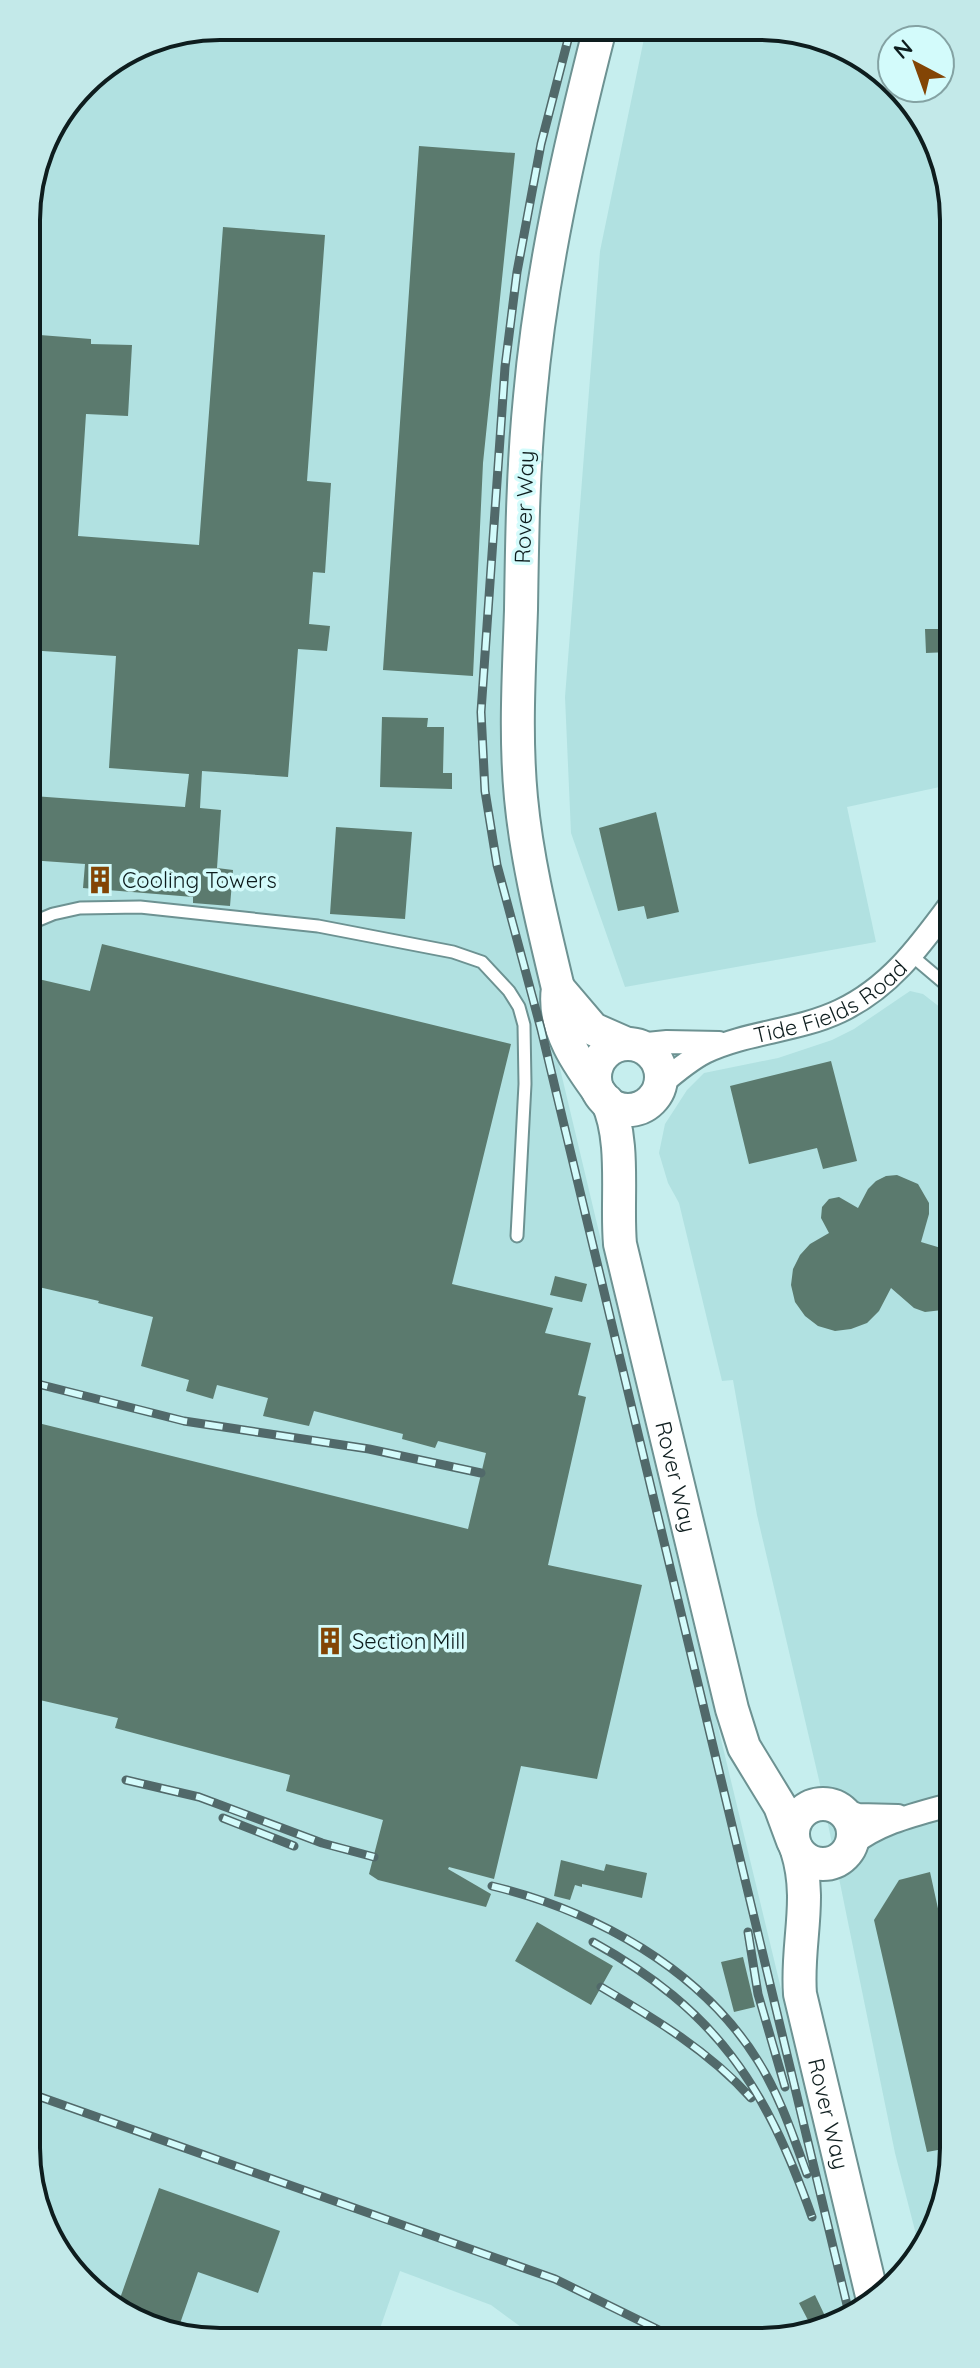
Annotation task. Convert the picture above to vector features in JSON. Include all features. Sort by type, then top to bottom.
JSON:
[{"type":"street","name":"Rover Way","points":[[597,40],[565,175],[542,303],[530,396],[524,495],[519,706],[521,796],[535,883],[558,988],[556,1004],[565,1036],[573,1055],[604,1099],[614,1120],[617,1164],[621,1175],[618,1220],[630,1288],[734,1718],[744,1747],[784,1813],[804,1883],[805,1924],[799,1959],[800,1994],[871,2290]]},
{"type":"street","name":"Tide Fields Road","points":[[656,1092],[704,1052],[728,1043],[793,1028],[840,1011],[879,987],[911,955],[940,918]]},
{"type":"street","name":"Rover Way","points":[[558,988],[593,1029],[632,1044]]},
{"type":"street","name":"Tide Fields Road","points":[[632,1044],[728,1043]]},
{"type":"street","points":[[632,1044],[647,1049],[659,1065],[656,1092],[633,1109],[616,1108],[604,1099],[597,1087],[597,1067],[608,1051],[632,1044]]},
{"type":"street","name":"Rover Way","points":[[621,1175],[629,1163],[656,1092]]},
{"type":"street","name":"Rover Way","points":[[760,1772],[797,1798],[829,1807]]},
{"type":"street","points":[[906,1817],[862,1815],[829,1807],[809,1807],[795,1822],[795,1846],[811,1862],[820,1864],[837,1860],[872,1832],[906,1817],[940,1808]]},
{"type":"street","points":[[829,1807],[850,1822],[853,1830],[847,1850]]},
{"type":"street","name":"Rover Way","points":[[805,1924],[826,1881],[847,1850]]},
{"type":"lane","points":[[40,919],[80,908],[140,907],[318,926],[453,952],[482,962],[509,991],[519,1007],[524,1025],[525,1084],[517,1236]]},
{"type":"lane","points":[[911,955],[940,980]]},
{"type":"shaded area","points":[[220,40],[580,40],[550,173],[512,426],[505,586],[503,798],[507,835],[533,955],[856,2300],[807,2322],[760,2328],[520,2328],[491,2305],[400,2271],[380,2328],[220,2328],[185,2325],[140,2309],[120,2298],[77,2258],[54,2217],[42,2171],[40,208],[46,173],[54,151],[70,120],[85,101],[120,70],[151,54],[185,43]]},
{"type":"shaded area","points":[[644,40],[795,43],[840,59],[876,83],[876,104],[897,104],[916,130],[934,173],[940,220],[940,787],[847,807],[876,942],[625,987],[571,833],[565,697],[600,251]]},
{"type":"shaded area","points":[[910,991],[923,994],[940,1007],[940,2160],[930,2206],[917,2237],[895,2153],[819,1780],[757,1515],[733,1380],[722,1381],[679,1203],[668,1183],[659,1153],[665,1124],[687,1090],[704,1073],[778,1058],[832,1040]]},
{"type":"building","points":[[419,146],[515,153],[483,463],[473,676],[383,670]]},
{"type":"building","points":[[223,227],[325,235],[307,481],[331,483],[325,573],[313,572],[309,624],[330,626],[327,651],[298,649],[288,777],[202,771],[200,808],[221,810],[217,868],[233,870],[230,906],[193,903],[193,897],[83,888],[85,864],[40,861],[40,797],[185,807],[189,774],[109,768],[116,656],[40,651],[40,335],[91,339],[91,344],[132,345],[128,416],[86,414],[78,536],[199,545]]},
{"type":"building","points":[[925,629],[940,629],[940,652],[926,653]]},
{"type":"building","points":[[382,717],[428,718],[427,727],[444,727],[443,773],[452,773],[452,789],[380,787]]},
{"type":"building","points":[[656,812],[679,912],[647,919],[644,906],[618,911],[599,828]]},
{"type":"building","points":[[336,827],[412,832],[405,919],[330,914]]},
{"type":"building","points":[[102,944],[511,1044],[452,1284],[553,1308],[545,1333],[591,1343],[578,1395],[586,1397],[548,1565],[642,1585],[597,1779],[521,1766],[494,1879],[448,1869],[491,1894],[486,1907],[378,1880],[369,1874],[383,1820],[286,1791],[290,1775],[115,1728],[118,1718],[40,1700],[40,1423],[468,1529],[486,1453],[438,1441],[435,1448],[402,1439],[403,1434],[314,1411],[309,1426],[263,1416],[268,1398],[217,1385],[213,1399],[186,1391],[189,1380],[141,1366],[153,1317],[40,1287],[40,979],[90,991]]},
{"type":"building","points":[[831,1061],[857,1161],[823,1169],[817,1148],[749,1164],[730,1086]]},
{"type":"building","points":[[897,1175],[918,1184],[929,1203],[921,1242],[940,1248],[940,1310],[925,1312],[914,1308],[891,1288],[879,1311],[867,1323],[835,1331],[818,1326],[805,1316],[795,1302],[791,1285],[793,1269],[810,1244],[829,1233],[821,1218],[822,1207],[829,1199],[839,1197],[858,1208],[868,1189],[886,1176]]},
{"type":"building","points":[[555,1276],[587,1284],[582,1302],[550,1295]]},
{"type":"building","points":[[561,1860],[604,1871],[606,1864],[647,1873],[642,1898],[582,1884],[582,1887],[575,1885],[570,1900],[554,1896]]},
{"type":"building","points":[[930,1872],[940,1918],[940,2150],[927,2152],[874,1920],[899,1880]]},
{"type":"building","points":[[537,1922],[613,1966],[591,2005],[515,1961]]},
{"type":"building","points":[[743,1957],[755,2007],[734,2012],[721,1962]]},
{"type":"building","points":[[159,2188],[280,2231],[258,2293],[198,2272],[180,2323],[120,2298]]},
{"type":"building","points":[[815,2295],[825,2315],[809,2321],[799,2303]]},
{"type":"railway","points":[[568,40],[541,144],[517,272],[505,367],[481,712],[485,791],[497,865],[541,1029],[847,2305]]},
{"type":"railway","points":[[40,1385],[184,1421],[369,1449],[481,1473]]},
{"type":"railway","points":[[126,1780],[199,1797],[322,1843],[374,1857]]},
{"type":"railway","points":[[223,1818],[294,1846]]},
{"type":"railway","points":[[492,1886],[531,1897],[606,1928],[642,1948],[707,1998],[734,2028],[766,2074],[786,2116],[807,2174]]},
{"type":"railway","points":[[748,1932],[758,1994],[785,2087]]},
{"type":"railway","points":[[593,1942],[636,1968],[673,1996],[731,2056],[755,2090],[775,2128],[812,2217]]},
{"type":"railway","points":[[601,1987],[699,2051],[751,2098]]},
{"type":"railway","points":[[40,2097],[555,2279],[655,2328]]},
{"type":"place","name":"Cooling Towers","points":[[100,880]]},
{"type":"place","name":"Section Mill","points":[[330,1641]]}]
